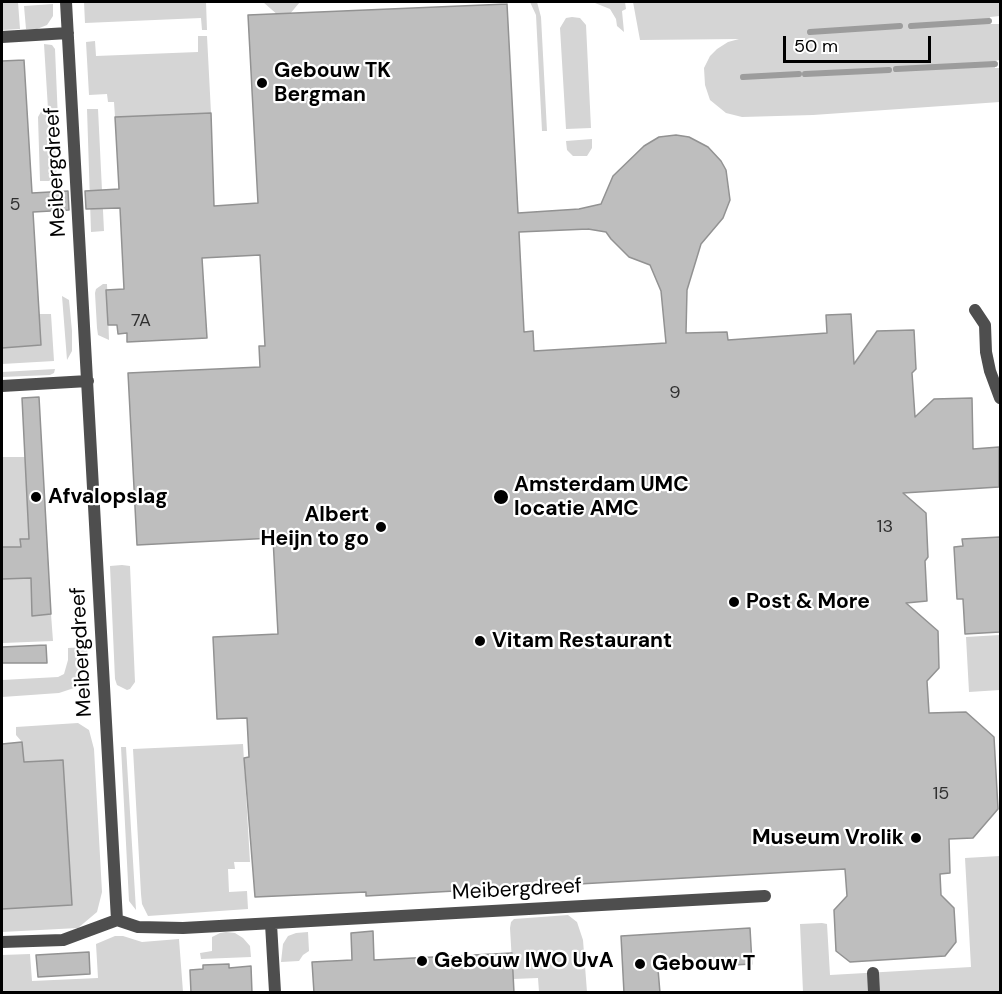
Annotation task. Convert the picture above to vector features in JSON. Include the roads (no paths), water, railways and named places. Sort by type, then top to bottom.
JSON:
[{"type":"street","name":"Meibergdreef","points":[[66,2],[117,920],[138,927],[183,928],[765,896]]},
{"type":"street","points":[[2,37],[68,33]]},
{"type":"street","points":[[975,310],[985,325],[986,352],[990,372],[1000,398]]},
{"type":"street","points":[[2,386],[88,381]]},
{"type":"street","points":[[2,942],[63,940],[117,920]]},
{"type":"street","points":[[271,924],[274,993]]},
{"type":"street","points":[[873,973],[874,993]]},
{"type":"waterway","points":[[911,26],[989,21]]},
{"type":"waterway","points":[[810,32],[900,26]]},
{"type":"waterway","points":[[896,69],[995,64]]},
{"type":"waterway","points":[[805,74],[889,70]]},
{"type":"waterway","points":[[743,77],[799,74]]},
{"type":"place","name":"Gebouw TK Bergman","points":[[262,83]]},
{"type":"place","name":"Afvalopslag","points":[[36,497]]},
{"type":"place","name":"Amsterdam UMC locatie AMC","points":[[501,497]]},
{"type":"place","name":"Albert Heijn to go","points":[[381,527]]},
{"type":"place","name":"Post & More","points":[[734,602]]},
{"type":"place","name":"Vitam Restaurant","points":[[480,641]]},
{"type":"place","name":"Museum Vrolik","points":[[916,838]]},
{"type":"place","name":"Gebouw IWO UvA","points":[[422,961]]},
{"type":"place","name":"Gebouw T","points":[[640,964]]}]
